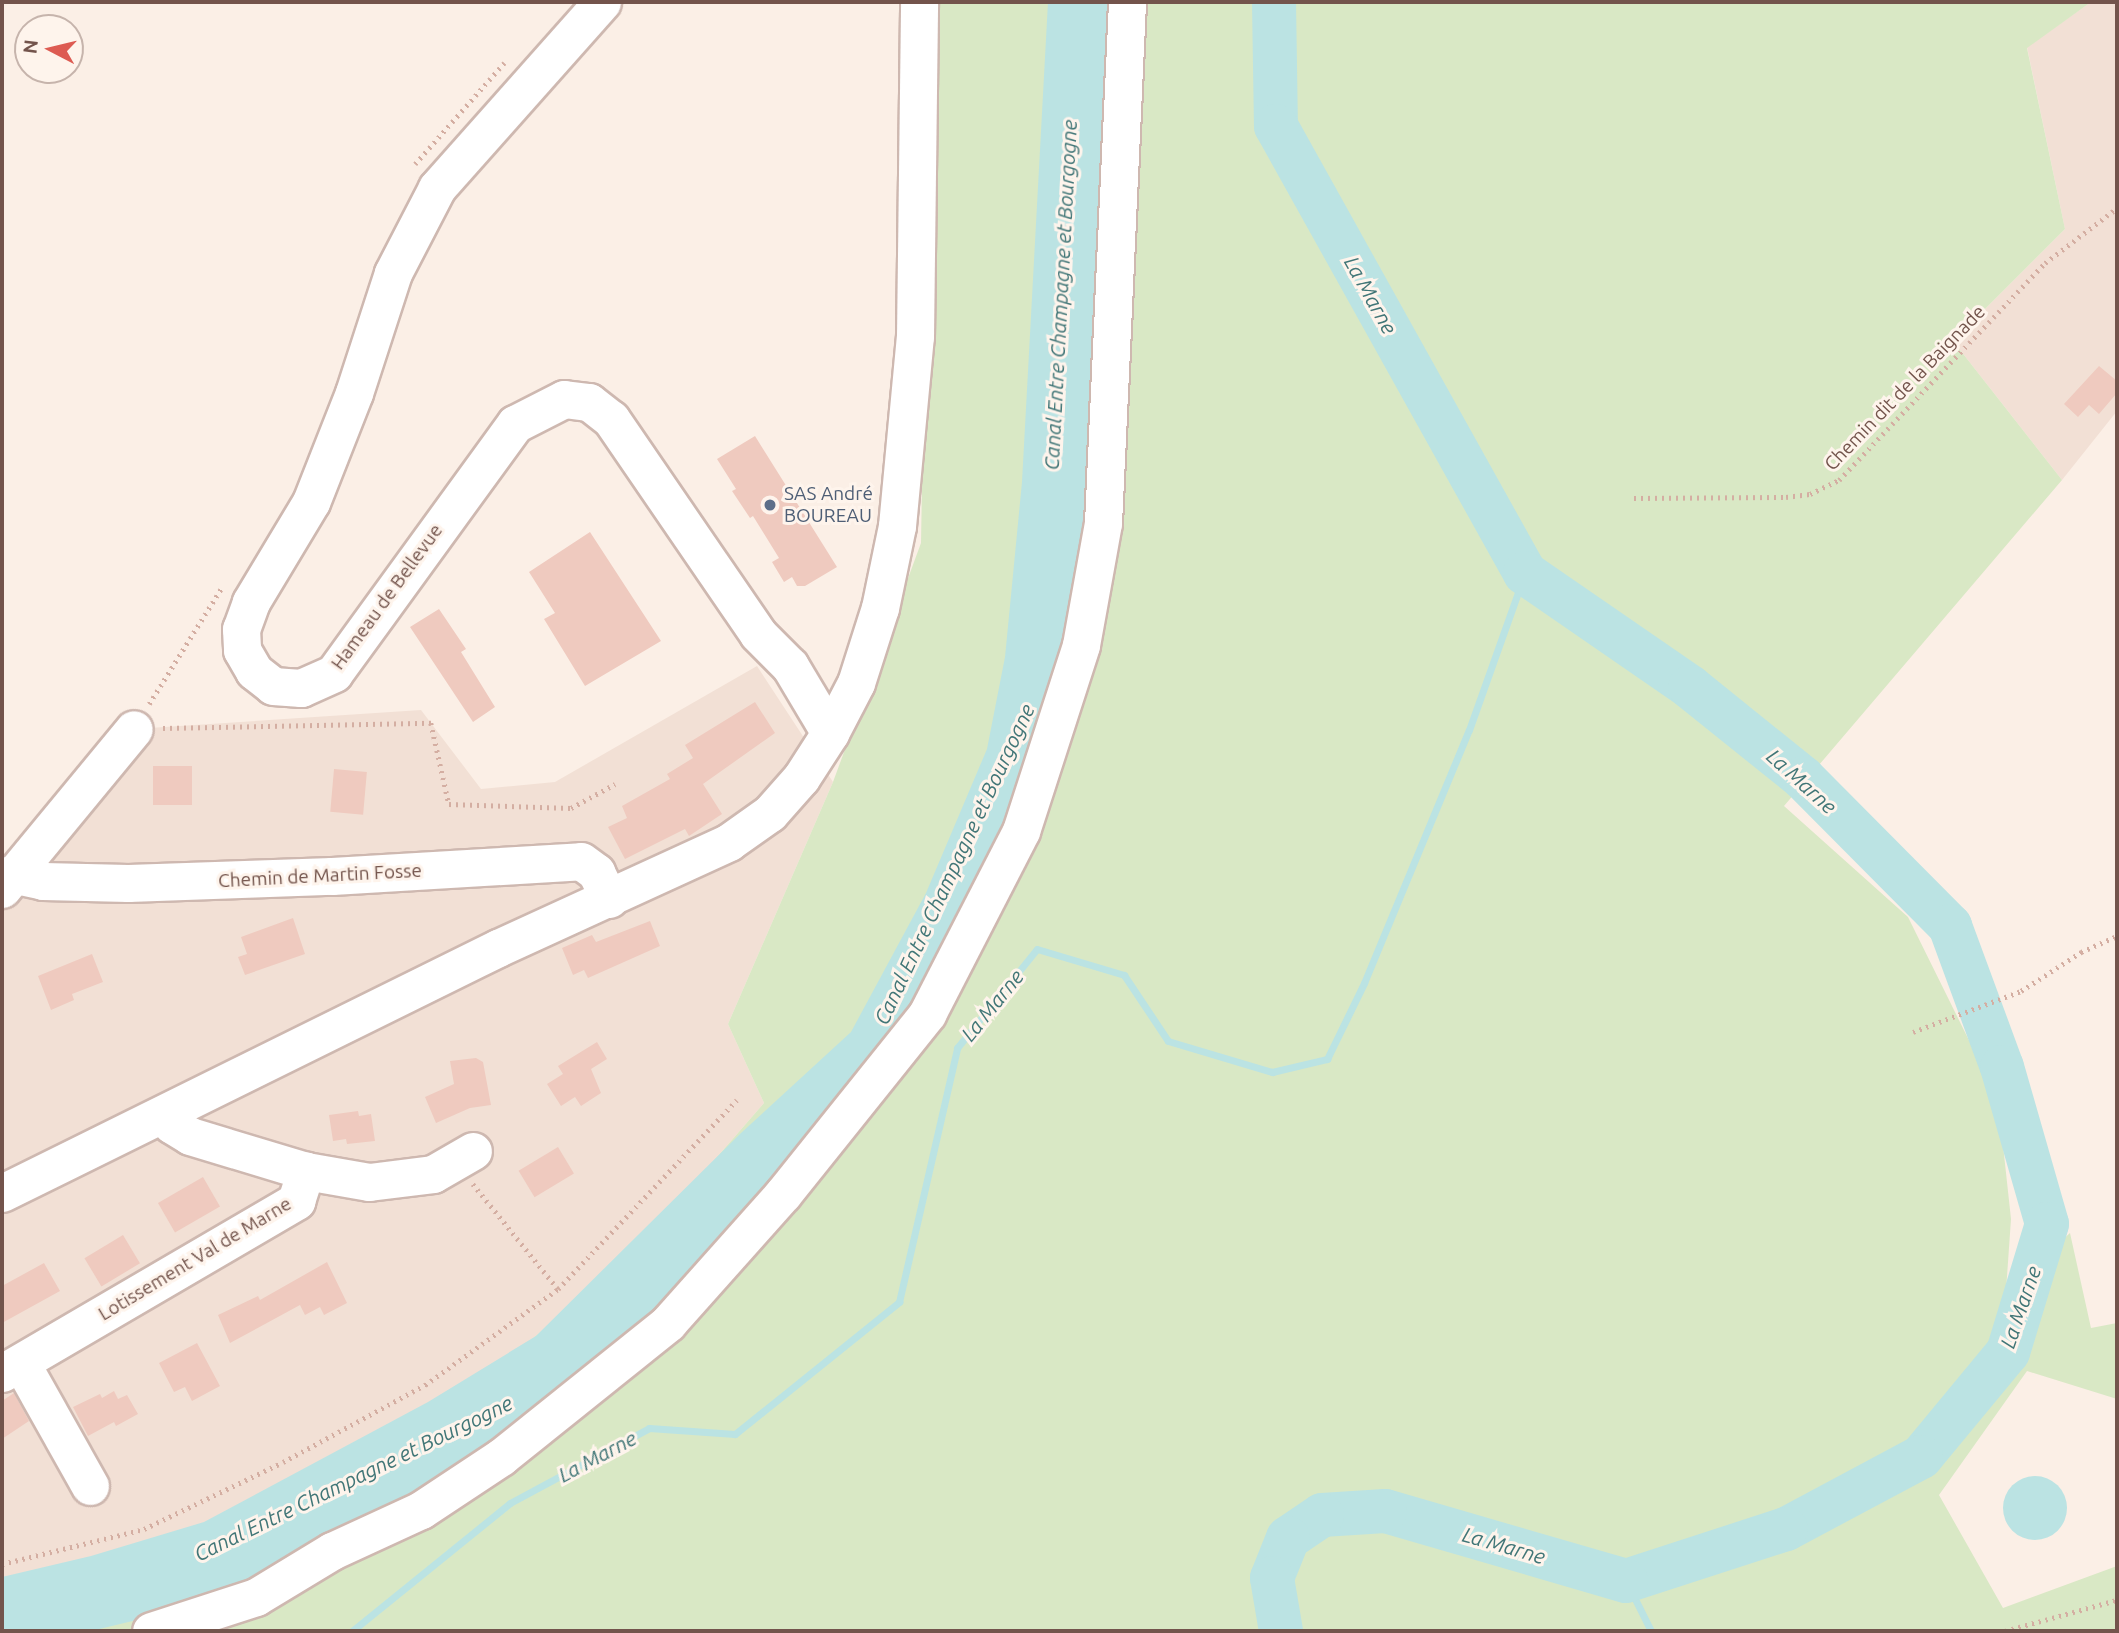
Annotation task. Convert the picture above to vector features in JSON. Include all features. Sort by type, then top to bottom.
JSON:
[{"type":"street","name":"Hameau de Bellevue","points":[[602,2],[438,188],[393,273],[354,393],[311,502],[251,602],[241,629],[242,650],[254,671],[273,686],[301,688],[334,673],[515,424],[564,398],[589,402],[611,419],[758,634],[790,666],[830,733]]},
{"type":"street","points":[[2,1194],[498,948],[729,842],[770,813],[801,778],[830,733],[856,683],[880,608],[897,526],[915,337],[919,2]]},
{"type":"street","points":[[150,1631],[256,1597],[332,1551],[421,1510],[501,1457],[668,1323],[783,1194],[927,1014],[1021,831],[1082,645],[1103,523],[1127,2]]},
{"type":"street","points":[[6,881],[134,729]]},
{"type":"street","name":"Chemin de Martin Fosse","points":[[6,881],[128,883],[318,877],[581,861],[596,872],[609,899]]},
{"type":"street","points":[[166,1113],[173,1125],[190,1136],[306,1171],[369,1182],[433,1174],[464,1156]]},
{"type":"street","name":"Lotissement Val de Marne","points":[[16,1365],[296,1201],[306,1171]]},
{"type":"street","points":[[16,1365],[90,1486]]},
{"type":"path","name":"Chemin dit de la Baignade","points":[[1634,498],[1786,497],[1810,494],[1839,480],[2045,262],[2117,208]]},
{"type":"path","points":[[134,729],[431,723],[449,804],[571,808],[615,784]]},
{"type":"path","points":[[1913,1032],[2021,991],[2039,982],[2081,952],[2117,936]]},
{"type":"path","points":[[2,1564],[144,1529],[283,1462],[425,1385],[558,1289],[737,1100]]},
{"type":"path","points":[[464,1156],[558,1289]]},
{"type":"path","points":[[2005,1631],[2117,1600]]},
{"type":"shaded area","points":[[2091,2],[2117,2],[2117,411],[2062,480],[1953,341],[2065,229],[2027,47]]},
{"type":"shaded area","points":[[757,666],[833,782],[728,1024],[764,1103],[630,1257],[445,1412],[2,1631],[2,859],[19,850],[134,729],[421,710],[481,789],[555,782]]},
{"type":"green space","points":[[912,2],[2091,2],[2027,48],[2065,229],[1953,341],[2062,480],[1784,806],[1908,917],[1998,1099],[2011,1219],[2006,1291],[2070,1233],[2091,1328],[2117,1323],[2117,1399],[2027,1371],[1939,1495],[2003,1608],[2117,1566],[2117,1631],[26,1631],[445,1412],[630,1257],[764,1103],[728,1024],[833,782],[921,543],[930,22]]},
{"type":"water","name":"Canal Entre Champagne et Bourgogne","points":[[1048,2],[1120,2],[1097,487],[1045,745],[937,978],[706,1269],[432,1491],[199,1605],[91,1631],[2,1631],[2,1577],[91,1556],[204,1522],[428,1402],[536,1336],[741,1133],[851,1032],[926,893],[987,749],[1005,657],[1022,482]]},
{"type":"water","points":[[2035,1476],[2053,1482],[2061,1490],[2067,1508],[2061,1526],[2053,1534],[2035,1540],[2017,1534],[2009,1526],[2003,1508],[2009,1490],[2017,1482]]},
{"type":"building","points":[[2099,366],[2117,381],[2117,393],[2099,414],[2089,405],[2078,417],[2064,404]]},
{"type":"building","name":"SAS André BOUREAU","points":[[755,436],[837,567],[805,586],[797,586],[792,577],[784,582],[772,562],[779,558],[753,516],[750,518],[732,491],[736,489],[717,459]]},
{"type":"building","points":[[590,532],[661,641],[585,686],[544,619],[555,613],[529,572]]},
{"type":"building","points":[[439,609],[466,649],[461,652],[495,707],[473,722],[410,627]]},
{"type":"building","points":[[755,702],[775,733],[703,784],[722,814],[689,836],[685,829],[625,859],[608,827],[627,818],[622,806],[670,779],[667,774],[693,758],[685,745]]},
{"type":"building","points":[[153,766],[192,766],[192,805],[153,805]]},
{"type":"building","points":[[334,769],[367,772],[363,815],[330,812]]},
{"type":"building","points":[[293,918],[305,954],[245,975],[238,957],[247,954],[241,937]]},
{"type":"building","points":[[650,921],[660,946],[588,978],[584,970],[573,975],[562,948],[592,935],[596,942]]},
{"type":"building","points":[[92,954],[103,982],[72,994],[74,1000],[51,1010],[38,976]]},
{"type":"building","points":[[597,1042],[607,1059],[591,1069],[601,1093],[581,1106],[575,1097],[561,1106],[547,1084],[563,1074],[558,1066]]},
{"type":"building","points":[[476,1058],[483,1062],[491,1105],[470,1108],[436,1123],[425,1097],[454,1084],[450,1061]]},
{"type":"building","points":[[358,1111],[359,1116],[371,1114],[375,1141],[347,1144],[346,1139],[333,1141],[329,1115]]},
{"type":"building","points":[[558,1147],[574,1174],[535,1197],[519,1171]]},
{"type":"building","points":[[203,1177],[220,1206],[175,1232],[158,1203]]},
{"type":"building","points":[[123,1235],[140,1263],[101,1286],[84,1258]]},
{"type":"building","points":[[327,1262],[347,1303],[324,1315],[320,1307],[305,1315],[300,1305],[230,1343],[218,1315],[258,1296],[260,1300]]},
{"type":"building","points":[[44,1263],[60,1291],[2,1323],[2,1286]]},
{"type":"building","points":[[197,1343],[220,1386],[192,1401],[185,1387],[174,1392],[159,1363]]},
{"type":"building","points":[[114,1391],[118,1399],[127,1395],[138,1414],[116,1426],[114,1422],[88,1436],[73,1407],[100,1394],[102,1398]]},
{"type":"building","points":[[14,1393],[29,1421],[2,1439],[2,1401]]},
{"type":"waterway","name":"La Marne","points":[[1274,2],[1276,126],[1525,573],[1690,687],[1803,778],[1950,926],[2002,1067],[2047,1224],[2008,1352],[1921,1457],[1786,1529],[1626,1581],[1385,1511],[1322,1515],[1288,1538],[1272,1578],[1281,1631]]},
{"type":"waterway","name":"La Marne","points":[[352,1631],[510,1503],[649,1428],[735,1434],[899,1302],[957,1048],[1037,949],[1124,975],[1168,1041],[1272,1072],[1327,1059],[1364,983],[1469,730],[1525,573]]},
{"type":"waterway","points":[[1626,1581],[1651,1631]]},
{"type":"place","name":"SAS André BOUREAU","points":[[770,505]]}]
